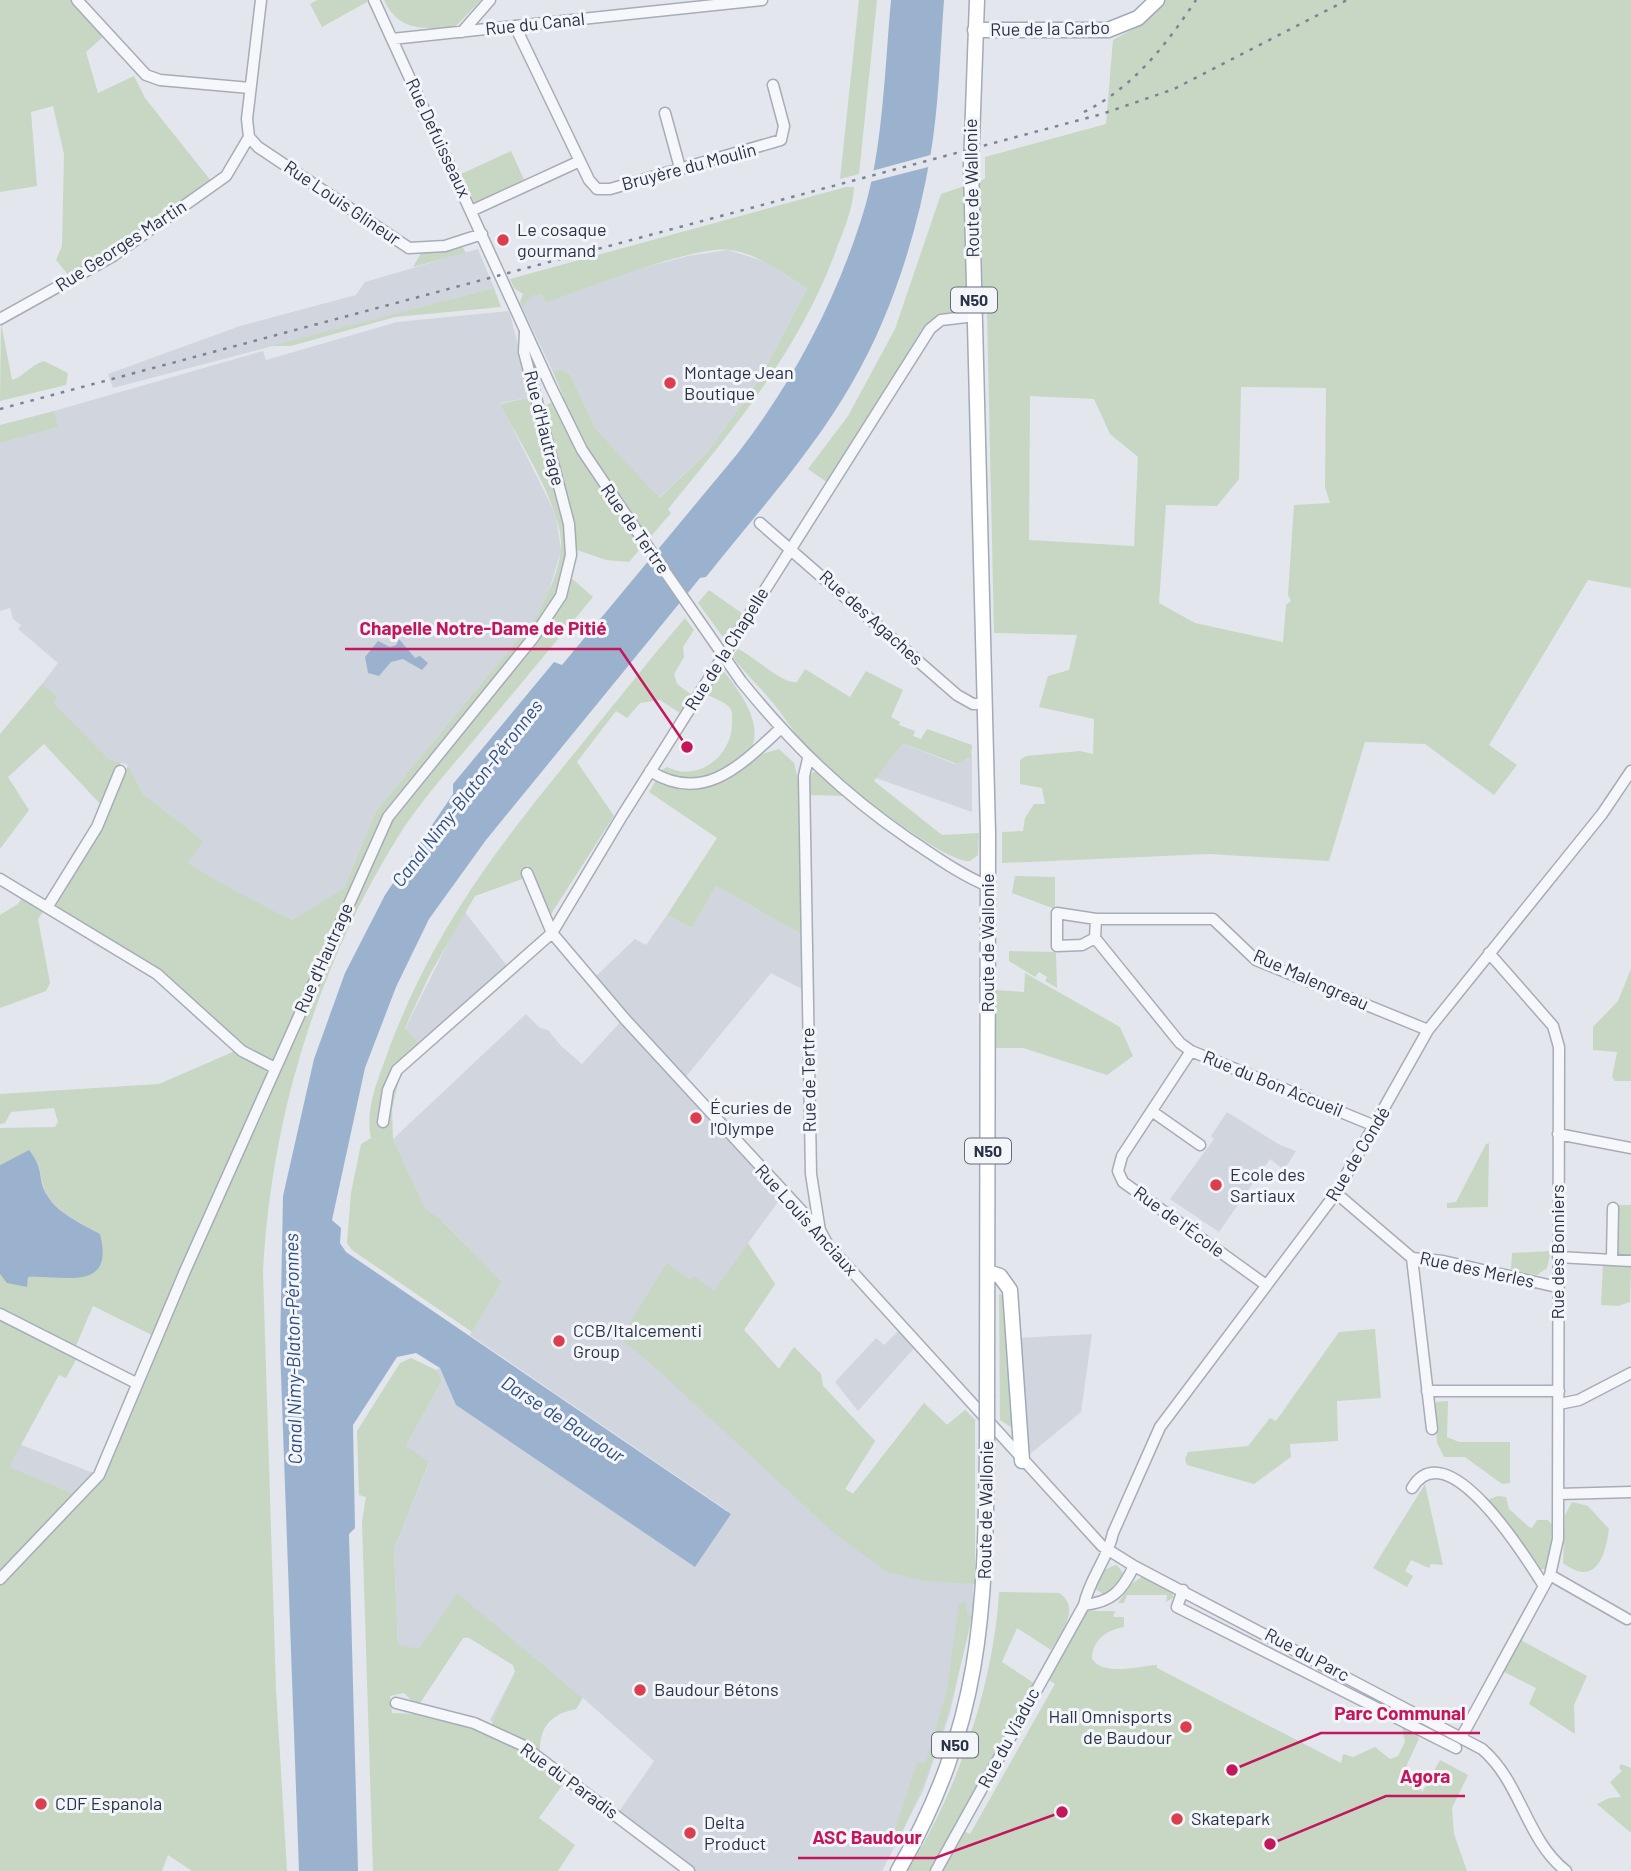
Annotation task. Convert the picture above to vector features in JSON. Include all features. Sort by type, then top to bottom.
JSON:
[{"type":"main road","name":"Route de Wallonie","points":[[898,1871],[928,1815],[955,1748],[970,1696],[986,1574],[988,886],[971,124],[977,0]]},
{"type":"main road","name":"Rue de la Carbo","points":[[975,30],[1108,30],[1138,18],[1157,0]]},
{"type":"main road","points":[[988,1272],[1007,1282],[1012,1300],[1021,1461]]},
{"type":"street","points":[[77,0],[146,75],[160,80],[250,88]]},
{"type":"street","points":[[249,137],[247,125],[250,88],[261,0]]},
{"type":"street","name":"Rue Defuisseaux","points":[[374,0],[501,275]]},
{"type":"street","points":[[462,32],[490,0]]},
{"type":"street","name":"Rue du Canal","points":[[392,39],[762,0]]},
{"type":"street","name":"Bruyère du Moulin","points":[[515,26],[594,187],[605,190],[780,140],[784,126],[773,85]]},
{"type":"street","points":[[666,113],[680,168]]},
{"type":"street","name":"Rue Georges Martin","points":[[0,319],[113,256],[226,176],[249,137]]},
{"type":"street","name":"Rue Louis Glineur","points":[[249,137],[258,147],[409,248],[445,246],[482,234]]},
{"type":"street","points":[[471,211],[580,161]]},
{"type":"street","name":"Rue de Tertre","points":[[501,275],[525,332],[582,450],[741,681],[808,759],[882,820],[965,876],[988,886]]},
{"type":"street","name":"Rue de la Chapelle","points":[[383,1122],[388,1090],[397,1070],[552,933],[650,771],[930,329],[950,317],[975,316]]},
{"type":"street","name":"Rue d'Hautrage","points":[[0,1579],[99,1475],[136,1383],[388,817],[533,638],[561,596],[571,555],[571,537],[524,352],[525,332]]},
{"type":"street","points":[[534,390],[538,383],[551,387],[540,399],[540,408]]},
{"type":"street","name":"Rue des Agaches","points":[[760,523],[957,695],[973,704],[984,704]]},
{"type":"street","points":[[650,771],[682,784],[710,781],[743,764],[780,729]]},
{"type":"street","name":"Rue de Tertre","points":[[808,759],[804,776],[811,1174],[813,1204],[821,1231]]},
{"type":"street","points":[[48,906],[97,828],[120,771]]},
{"type":"street","name":"Rue de Condé","points":[[1110,1551],[1113,1533],[1160,1427],[1336,1193],[1428,1030],[1602,814],[1631,771]]},
{"type":"street","name":"Rue Louis Anciaux","points":[[527,873],[552,933],[632,1027],[821,1231],[846,1266],[1021,1461],[1110,1551]]},
{"type":"street","points":[[0,879],[157,974],[242,1051],[275,1068]]},
{"type":"street","name":"Rue Malengreau","points":[[1095,938],[1082,945],[1057,946],[1057,914],[1096,919],[1213,919],[1256,960],[1428,1030]]},
{"type":"street","points":[[1095,938],[1096,919]]},
{"type":"street","name":"Rue du Bon Accueil","points":[[1095,938],[1180,1043],[1191,1051],[1375,1126]]},
{"type":"street","name":"Rue des Bonniers","points":[[1462,1736],[1550,1575],[1558,1539],[1557,1035],[1553,1026],[1489,953]]},
{"type":"street","name":"Rue de l'École","points":[[1191,1051],[1119,1162],[1123,1182],[1266,1285]]},
{"type":"street","points":[[1153,1112],[1200,1145]]},
{"type":"street","points":[[1558,1134],[1631,1148]]},
{"type":"street","name":"Rue des Merles","points":[[1336,1193],[1412,1258],[1443,1261],[1557,1287]]},
{"type":"street","points":[[1612,1259],[1614,1208]]},
{"type":"street","points":[[1558,1256],[1631,1261]]},
{"type":"street","points":[[1412,1258],[1432,1429]]},
{"type":"street","points":[[0,1314],[136,1383]]},
{"type":"street","points":[[1559,1404],[1579,1400],[1631,1373]]},
{"type":"street","points":[[1427,1391],[1559,1391]]},
{"type":"street","points":[[1412,1488],[1419,1476],[1431,1472],[1448,1476],[1478,1497],[1506,1527],[1544,1586]]},
{"type":"street","points":[[1559,1493],[1631,1492]]},
{"type":"street","name":"Rue du Parc","points":[[1110,1551],[1134,1566],[1462,1736],[1498,1764],[1545,1851],[1566,1871]]},
{"type":"street","name":"Rue du Viaduc","points":[[936,1871],[1084,1605],[1086,1592],[1110,1551]]},
{"type":"street","points":[[1084,1605],[1103,1603],[1119,1593],[1134,1566]]},
{"type":"street","points":[[1550,1575],[1626,1619]]},
{"type":"street","name":"Rue du Parc","points":[[1183,1590],[1177,1607],[1456,1748]]},
{"type":"street","name":"Rue du Paradis","points":[[396,1703],[474,1723],[522,1745],[688,1871]]},
{"type":"shaded area","points":[[478,249],[494,288],[113,388],[108,374],[240,326],[356,295],[365,282]]},
{"type":"shaded area","points":[[728,250],[766,262],[807,289],[759,380],[707,453],[658,498],[595,428],[570,374],[560,369],[553,372],[523,309],[529,296],[535,293],[542,295],[688,256]]},
{"type":"shaded area","points":[[509,311],[532,397],[500,403],[556,515],[561,551],[548,594],[537,616],[376,811],[344,888],[292,920],[237,893],[188,863],[204,841],[143,794],[128,765],[109,759],[52,703],[57,696],[42,684],[58,663],[18,629],[21,625],[13,619],[10,608],[0,611],[0,443],[57,427],[54,411],[263,351],[266,360],[397,322]]},
{"type":"shaded area","points":[[903,743],[954,764],[968,759],[972,754],[972,812],[876,778]]},
{"type":"shaded area","points":[[716,886],[803,935],[804,990],[771,973],[684,1079],[594,978],[635,939],[646,945],[667,915],[692,928]]},
{"type":"shaded area","points":[[464,911],[508,967],[420,1045],[405,1029]]},
{"type":"shaded area","points":[[526,1014],[540,1028],[548,1030],[561,1046],[582,1064],[624,1018],[784,1194],[748,1243],[775,1284],[744,1330],[779,1369],[794,1347],[821,1374],[823,1386],[875,1441],[845,1489],[853,1494],[924,1403],[947,1425],[965,1410],[975,1420],[973,1609],[950,1713],[923,1791],[882,1871],[684,1871],[618,1813],[654,1761],[583,1698],[576,1709],[555,1714],[544,1726],[539,1740],[540,1753],[490,1720],[515,1672],[513,1665],[469,1638],[463,1638],[420,1703],[387,1645],[398,1644],[394,1549],[429,1463],[406,1446],[442,1380],[436,1370],[440,1368],[445,1376],[731,1513],[470,1335],[502,1282],[439,1218],[425,1208],[393,1139]]},
{"type":"shaded area","name":"Ecole des Sartiaux","points":[[1227,1112],[1280,1145],[1296,1151],[1284,1170],[1270,1159],[1219,1232],[1170,1199],[1214,1139],[1211,1136]]},
{"type":"shaded area","points":[[901,1328],[917,1345],[858,1411],[835,1382],[876,1338],[884,1345]]},
{"type":"shaded area","points":[[1092,1334],[1081,1412],[1024,1459],[1017,1338]]},
{"type":"shaded area","points":[[19,1444],[96,1474],[77,1495],[8,1467]]},
{"type":"green space","points":[[0,0],[73,0],[104,36],[86,52],[98,93],[134,76],[145,98],[211,181],[114,251],[70,277],[56,260],[62,246],[64,154],[53,106],[31,112],[37,186],[0,192]]},
{"type":"green space","points":[[317,0],[367,2],[322,27],[310,4]]},
{"type":"green space","points":[[384,0],[481,0],[455,27],[423,28],[397,18]]},
{"type":"green space","points":[[859,0],[877,0],[859,174],[840,179]]},
{"type":"green space","points":[[1164,0],[1631,0],[1631,588],[1588,580],[1489,745],[1517,765],[1494,795],[1425,744],[1365,742],[1329,861],[1209,854],[1002,863],[1002,832],[1023,831],[1025,818],[1034,804],[1045,804],[1042,788],[1020,784],[1020,760],[1026,756],[1080,751],[1093,754],[1094,719],[1039,707],[1048,676],[1069,670],[1077,635],[994,633],[987,313],[955,312],[927,325],[828,483],[808,469],[848,416],[895,329],[941,194],[985,179],[985,157],[1106,124],[1113,40],[1135,28]],"holes":[[[1241,387],[1326,388],[1325,487],[1330,503],[1294,505],[1288,595],[1291,601],[1286,605],[1283,642],[1195,623],[1159,603],[1166,505],[1217,506],[1239,479]],[[1030,396],[1094,399],[1110,434],[1138,457],[1134,546],[1029,540]]]},
{"type":"green space","points":[[511,151],[526,184],[476,206],[461,174]]},
{"type":"green space","points":[[854,187],[847,220],[820,289],[803,323],[740,419],[668,509],[671,513],[629,562],[606,560],[577,550],[574,523],[545,411],[545,406],[563,396],[553,372],[560,369],[570,374],[595,428],[659,498],[707,453],[759,380],[807,289],[761,260],[730,250],[713,250],[666,261],[547,302],[542,295],[535,295],[523,309],[520,302],[523,294],[514,288],[510,279]]},
{"type":"green space","points":[[461,245],[466,253],[413,267],[421,253]]},
{"type":"green space","points":[[494,288],[501,307],[395,317],[291,346],[271,346]]},
{"type":"green space","points":[[1,323],[12,380],[44,361],[68,373],[66,385],[0,401]]},
{"type":"green space","points":[[532,397],[567,530],[567,574],[593,597],[423,801],[396,840],[343,941],[321,994],[302,1048],[276,1159],[263,1272],[276,1689],[287,1871],[192,1871],[168,1855],[162,1871],[0,1871],[0,1579],[94,1482],[156,1337],[93,1306],[72,1355],[77,1358],[66,1378],[59,1375],[9,1467],[77,1495],[0,1574],[0,1274],[26,1287],[28,1277],[38,1276],[100,1234],[57,1207],[44,1190],[37,1163],[29,1150],[0,1165],[0,1128],[55,1127],[58,1122],[54,1108],[11,1112],[5,1123],[0,1124],[0,1094],[159,1084],[235,1051],[240,1056],[247,1049],[156,968],[53,905],[105,821],[128,765],[143,794],[204,841],[188,863],[233,890],[292,920],[344,888],[376,811],[537,616],[553,581],[561,543],[554,511],[500,404]]},
{"type":"green space","points":[[54,411],[58,427],[0,443],[0,425]]},
{"type":"green space","points":[[709,590],[743,614],[725,640],[698,603]]},
{"type":"green space","points":[[685,618],[694,630],[683,647],[684,657],[674,674],[677,684],[692,695],[680,713],[660,700],[640,703],[627,718],[616,711],[577,762],[614,816],[551,914],[528,865],[522,869],[525,878],[475,896],[429,976],[405,1028],[420,1045],[400,1074],[392,1109],[393,1139],[425,1208],[439,1218],[502,1282],[472,1332],[352,1250],[347,1243],[351,1193],[361,1144],[371,1138],[369,1127],[374,1092],[408,1003],[448,925],[520,821]]},
{"type":"green space","points":[[738,649],[791,682],[797,682],[805,669],[850,697],[866,671],[903,690],[891,717],[900,722],[899,725],[915,731],[913,736],[921,739],[927,729],[972,745],[971,757],[957,764],[903,743],[874,781],[942,835],[979,833],[978,855],[970,861],[958,859],[939,850],[892,819],[828,769],[810,752],[774,704],[740,667],[732,656]]},
{"type":"green space","points":[[718,664],[740,694],[752,717],[754,740],[750,752],[759,755],[779,749],[794,763],[799,783],[803,935],[716,886],[692,928],[667,915],[717,838],[649,792],[662,770],[667,767],[690,772],[701,769],[711,764],[726,746],[732,724],[731,710],[724,703],[701,692]]},
{"type":"green space","points":[[42,684],[57,696],[54,704],[109,759],[121,763],[104,808],[44,744],[8,777],[29,810],[0,849],[0,734]]},
{"type":"green space","points":[[818,772],[843,796],[810,795],[810,775]]},
{"type":"green space","points":[[1015,876],[1055,877],[1055,909],[1012,893]]},
{"type":"green space","points":[[23,896],[45,909],[38,919],[50,983],[46,991],[0,1008],[0,915],[18,904]]},
{"type":"green space","points":[[1009,951],[1056,952],[1057,988],[1045,981],[1047,977],[1039,972],[1035,977],[1009,961]]},
{"type":"green space","points":[[1631,969],[1631,1081],[1615,1081],[1612,1077],[1617,1052],[1593,1050],[1593,1027],[1618,1001]]},
{"type":"green space","points":[[1025,973],[1120,1027],[1133,1056],[1107,1075],[1023,1048],[993,1048],[994,990],[1024,992]]},
{"type":"green space","points":[[1489,1143],[1488,1207],[1447,1208],[1447,1203],[1456,1202],[1486,1144]]},
{"type":"green space","points":[[1617,1205],[1631,1205],[1631,1256],[1616,1254]]},
{"type":"green space","points":[[748,1244],[775,1284],[744,1330],[779,1369],[794,1347],[821,1374],[823,1386],[875,1441],[845,1489],[853,1494],[924,1403],[947,1425],[965,1410],[975,1420],[975,1584],[925,1581],[887,1572],[834,1533],[620,1338],[667,1263],[690,1280],[694,1276],[714,1291]]},
{"type":"green space","points":[[1551,1251],[1547,1268],[1537,1275],[1511,1270],[1512,1253]]},
{"type":"green space","points":[[1603,1264],[1631,1266],[1630,1302],[1618,1306],[1601,1305]]},
{"type":"green space","points":[[999,1294],[1005,1295],[1014,1428],[1000,1420]]},
{"type":"green space","points":[[1375,1329],[1381,1398],[1337,1401],[1338,1441],[1290,1444],[1291,1457],[1254,1484],[1187,1465],[1185,1459],[1188,1452],[1248,1446],[1270,1418],[1276,1421],[1339,1332]]},
{"type":"green space","points":[[411,1358],[436,1370],[442,1380],[406,1446],[429,1462],[394,1549],[398,1645],[419,1649],[457,1593],[582,1698],[576,1709],[560,1714],[548,1723],[542,1736],[540,1753],[491,1726],[515,1672],[513,1665],[468,1637],[463,1638],[420,1703],[416,1705],[404,1693],[390,1696],[392,1713],[440,1718],[484,1732],[526,1753],[566,1780],[539,1818],[575,1845],[558,1871],[373,1871],[362,1521],[366,1497],[359,1495],[357,1431],[400,1363]]},
{"type":"green space","points":[[1448,1401],[1447,1437],[1459,1442],[1510,1442],[1510,1483],[1502,1484],[1465,1457],[1444,1457],[1437,1443],[1435,1406],[1436,1402]]},
{"type":"green space","points":[[1425,1484],[1443,1565],[1431,1564],[1429,1568],[1411,1560],[1405,1571],[1413,1576],[1407,1587],[1373,1568]]},
{"type":"green space","points":[[1506,1497],[1509,1509],[1529,1527],[1532,1528],[1537,1520],[1548,1520],[1552,1525],[1551,1553],[1547,1569],[1536,1569],[1489,1504],[1490,1499]]},
{"type":"green space","points":[[1572,1502],[1588,1506],[1609,1529],[1601,1559],[1591,1570],[1583,1572],[1563,1563],[1565,1515]]},
{"type":"green space","points":[[1117,1565],[1123,1573],[1120,1585],[1105,1595],[1095,1589],[1102,1573]]},
{"type":"green space","points":[[1142,1577],[1173,1592],[1173,1598],[1166,1602],[1167,1595],[1127,1595],[1124,1603],[1118,1603],[1131,1584]]},
{"type":"green space","points":[[999,1592],[1059,1593],[1069,1606],[1067,1621],[1051,1650],[1017,1628],[1002,1662],[1034,1683],[931,1871],[907,1871],[942,1808],[970,1737],[990,1663]]},
{"type":"green space","points":[[965,1601],[967,1612],[972,1616],[951,1703],[923,1786],[897,1842],[893,1837],[917,1763],[926,1762],[947,1690],[959,1604]]},
{"type":"green space","points":[[1089,1611],[1115,1611],[1113,1617],[1124,1617],[1124,1627],[1107,1633],[1095,1646],[1092,1658],[1097,1664],[1112,1669],[1157,1665],[1157,1668],[1341,1763],[1343,1754],[1353,1757],[1375,1747],[1390,1759],[1398,1756],[1405,1742],[1402,1727],[1416,1733],[1419,1739],[1403,1773],[1403,1779],[1421,1788],[1422,1793],[1440,1760],[1468,1775],[1452,1808],[1454,1834],[1467,1871],[942,1871],[964,1831],[970,1834],[1055,1684],[1046,1678]]},
{"type":"green space","points":[[1521,1640],[1587,1676],[1574,1705],[1575,1734],[1529,1704],[1536,1688],[1504,1672]]},
{"type":"green space","points":[[1621,1764],[1631,1768],[1631,1833],[1597,1804],[1609,1798],[1621,1797],[1610,1782],[1622,1771],[1619,1768]]},
{"type":"water","points":[[891,0],[944,0],[935,119],[925,187],[901,274],[879,330],[852,383],[801,459],[486,840],[429,919],[396,987],[365,1068],[332,1220],[341,1228],[340,1243],[346,1252],[731,1514],[695,1567],[456,1405],[440,1368],[416,1353],[397,1357],[353,1425],[355,1528],[349,1534],[358,1871],[299,1871],[280,1348],[283,1196],[314,1059],[345,973],[385,895],[453,794],[453,784],[554,662],[562,665],[738,453],[778,396],[813,336],[842,273],[871,183],[882,105]]},
{"type":"water","points":[[399,639],[415,658],[420,656],[428,663],[422,670],[403,659],[391,662],[379,676],[368,673],[365,657],[378,641],[390,647],[396,645]]},
{"type":"water","points":[[29,1150],[37,1163],[44,1190],[51,1201],[70,1218],[100,1234],[103,1253],[100,1265],[93,1273],[71,1278],[28,1277],[27,1287],[7,1283],[0,1274],[0,1165]]},
{"type":"pier","points":[[934,154],[932,166],[866,183],[868,172]]},
{"type":"railway","points":[[1084,112],[1102,102],[1148,64],[1196,0]]},
{"type":"railway","points":[[0,409],[1102,114],[1174,89],[1347,0]]},
{"type":"place","name":"Le cosaque gourmand","points":[[503,240]]},
{"type":"place","name":"Montage Jean Boutique","points":[[670,383]]},
{"type":"place","name":"Chapelle Notre-Dame de Pitié","points":[[687,747]]},
{"type":"place","name":"Écuries de l'Olympe","points":[[696,1118]]},
{"type":"place","name":"Ecole des Sartiaux","points":[[1216,1185]]},
{"type":"place","name":"CCB/Italcementi Group","points":[[559,1341]]},
{"type":"place","name":"Baudour Bétons","points":[[640,1690]]},
{"type":"place","name":"Hall Omnisports de Baudour","points":[[1186,1727]]},
{"type":"place","name":"Parc Communal","points":[[1232,1770]]},
{"type":"place","name":"CDF Espanola","points":[[41,1804]]},
{"type":"place","name":"ASC Baudour","points":[[1062,1812]]},
{"type":"place","name":"Skatepark","points":[[1177,1819]]},
{"type":"place","name":"Delta Product","points":[[690,1833]]},
{"type":"place","name":"Agora","points":[[1270,1844]]},
{"type":"water label","name":"Canal Nimy-Blaton-Péronnes","points":[[467,793]]},
{"type":"water label","name":"Canal Nimy-Blaton-Péronnes","points":[[293,1349]]},
{"type":"water label","name":"Darse de Baudour","points":[[563,1419]]}]
